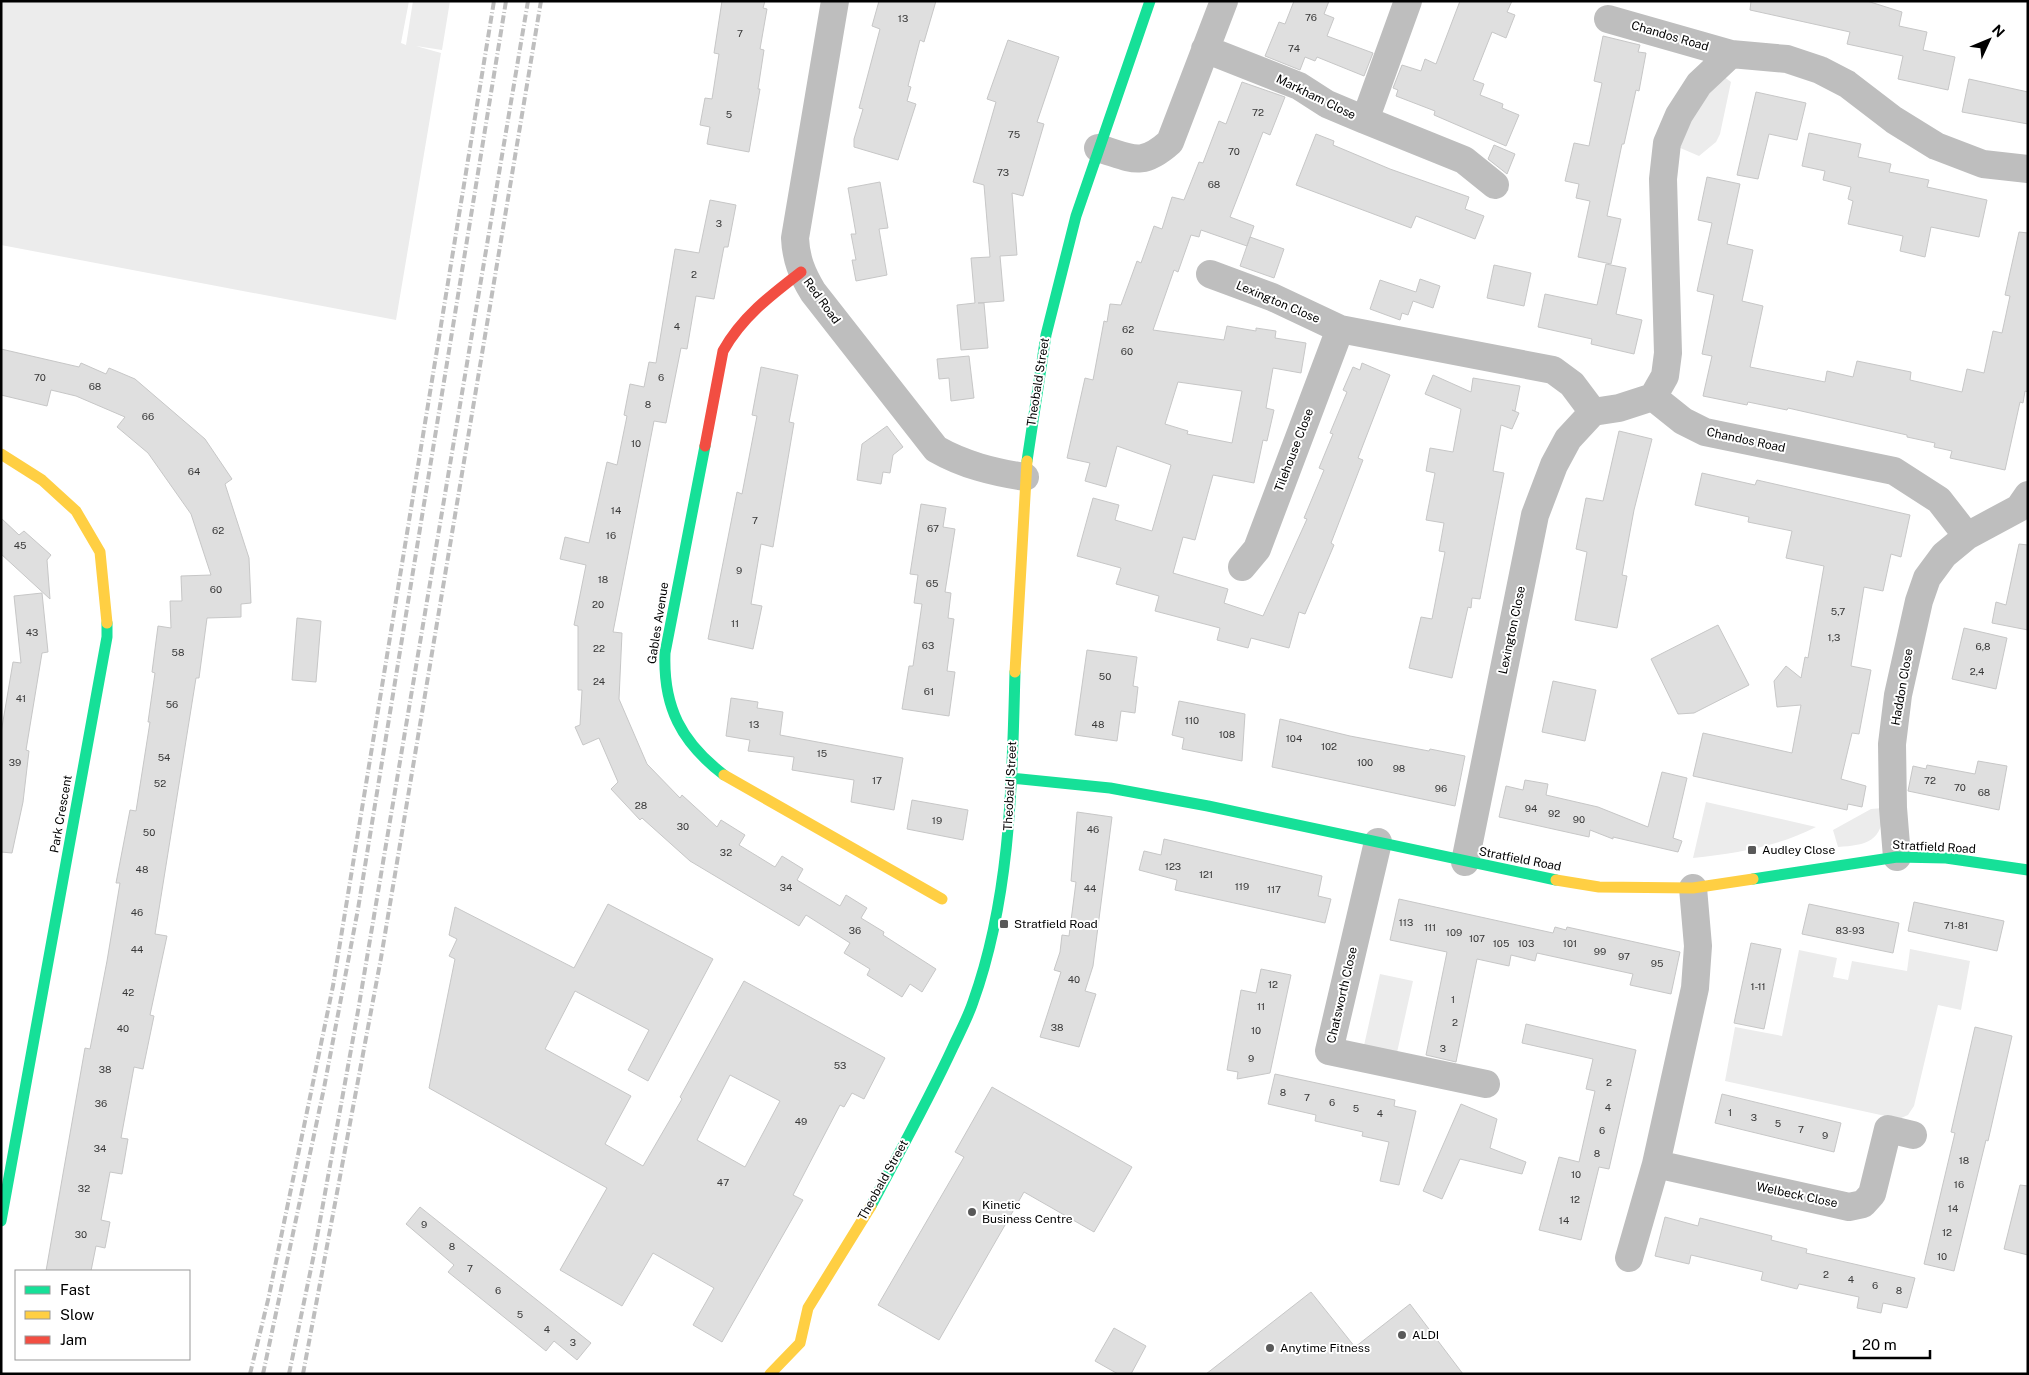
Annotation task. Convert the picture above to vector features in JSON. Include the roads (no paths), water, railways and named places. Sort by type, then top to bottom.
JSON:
[{"type":"street","name":"Red Road","points":[[835,1],[795,238],[796,253],[801,272],[813,292],[936,449],[957,462],[1025,477]]},
{"type":"street","name":"Theobald Street","points":[[770,1374],[800,1343],[808,1308],[884,1181],[939,1077],[973,1003],[994,932],[1004,873],[1012,778],[1016,636],[1025,477],[1046,335],[1076,216],[1150,1]]},
{"type":"street","points":[[1098,148],[1136,159],[1154,156],[1170,142],[1224,1]]},
{"type":"street","name":"Markham Close","points":[[1205,49],[1299,86],[1327,104],[1365,120],[1408,1]]},
{"type":"street","name":"Chandos Road","points":[[1608,19],[1731,54],[1787,60],[1820,70],[1847,84],[1894,120],[1936,146],[1983,164],[2028,169]]},
{"type":"street","name":"Chandos Road","points":[[1731,54],[1699,84],[1679,115],[1667,143],[1662,179],[1668,353],[1665,376],[1653,397],[1684,421],[1705,432],[1894,470],[1939,500],[1967,536]]},
{"type":"street","points":[[1365,120],[1464,160],[1495,184]]},
{"type":"street","name":"Gables Avenue","points":[[801,272],[744,320],[730,336],[722,350],[665,653],[664,676],[667,699],[690,744],[724,775],[942,899]]},
{"type":"street","name":"Lexington Close","points":[[1210,274],[1272,297],[1340,329],[1553,370],[1572,384],[1593,412],[1568,439],[1554,465],[1535,515],[1465,862]]},
{"type":"street","name":"Tilehouse Close","points":[[1242,568],[1256,549],[1340,329]]},
{"type":"street","points":[[1593,412],[1619,408],[1653,397]]},
{"type":"street","name":"Park Crescent","points":[[1,454],[42,480],[76,512],[100,552],[107,606],[107,630],[1,1221]]},
{"type":"street","points":[[1967,536],[2019,508],[2028,495]]},
{"type":"street","name":"Haddon Close","points":[[1897,857],[1893,808],[1892,744],[1898,695],[1919,601],[1928,578],[1944,555],[1967,536]]},
{"type":"street","name":"Stratfield Road","points":[[1012,778],[1110,788],[1208,806],[1537,877],[1599,887],[1693,888],[1897,857],[1946,858],[2028,870]]},
{"type":"street","name":"Chatsworth Close","points":[[1378,842],[1329,1051],[1486,1084]]},
{"type":"street","points":[[1629,1258],[1656,1164],[1695,988],[1698,946],[1693,888]]},
{"type":"street","name":"Welbeck Close","points":[[1656,1164],[1849,1207],[1863,1204],[1872,1194],[1888,1129],[1913,1135]]},
{"type":"railway","points":[[250,1374],[268,1300],[333,986],[494,1]]},
{"type":"railway","points":[[263,1374],[324,1088],[358,909],[506,1]]},
{"type":"railway","points":[[289,1374],[314,1254],[358,1011],[528,1]]},
{"type":"railway","points":[[303,1374],[381,958],[541,1]]},
{"type":"place","name":"Audley Close","points":[[1752,850]]},
{"type":"place","name":"Stratfield Road","points":[[1004,924]]},
{"type":"place","name":"Kinetic Business Centre","points":[[972,1212]]},
{"type":"place","name":"ALDI","points":[[1402,1335]]},
{"type":"place","name":"Anytime Fitness","points":[[1270,1348]]}]
